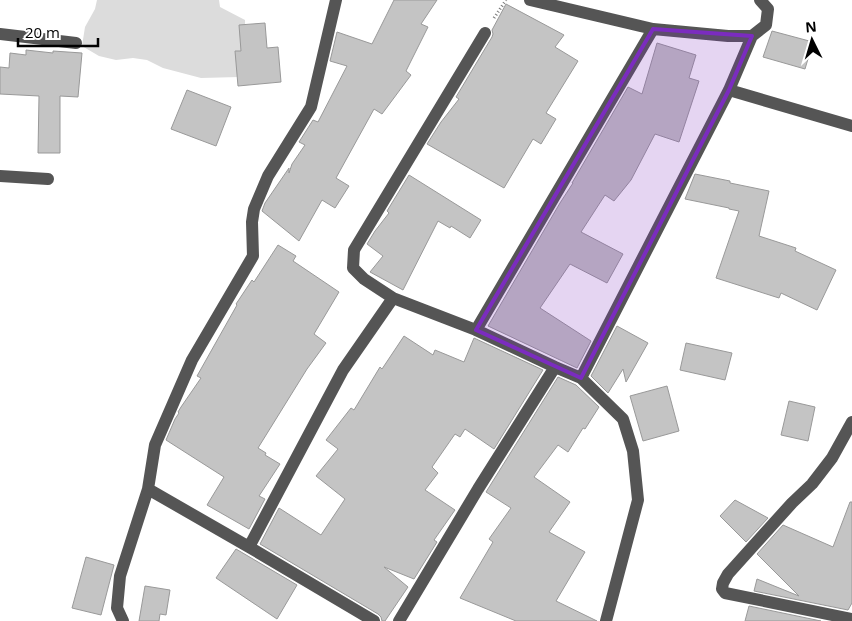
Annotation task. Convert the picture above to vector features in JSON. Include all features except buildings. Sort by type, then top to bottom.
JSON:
[{"type":"street","points":[[123,621],[117,608],[120,576],[148,489],[155,445],[192,360],[253,256],[252,222],[258,196],[268,176],[311,107],[336,0]]},
{"type":"street","points":[[530,0],[653,29],[728,36],[752,36]]},
{"type":"street","points":[[581,378],[729,90],[752,36],[766,25],[768,9],[760,0]]},
{"type":"street","points":[[476,330],[653,29]]},
{"type":"street","points":[[485,33],[354,250],[353,268],[364,279],[393,298],[476,330],[581,378],[623,419],[633,451],[638,500],[606,621]]},
{"type":"street","points":[[0,34],[76,43]]},
{"type":"street","points":[[729,90],[852,126]]},
{"type":"street","points":[[0,176],[48,179]]},
{"type":"street","points":[[250,547],[344,370],[393,298]]},
{"type":"street","points":[[399,621],[478,489],[555,367]]},
{"type":"street","points":[[852,422],[832,458],[812,484],[792,503],[728,574],[722,589],[725,593],[852,619]]},
{"type":"street","points":[[148,489],[374,621]]},
{"type":"highlighted area","points":[[653,29],[752,36],[729,90],[581,378],[476,330]]},
{"type":"shaded area","points":[[97,0],[219,0],[220,7],[245,20],[246,63],[239,77],[201,78],[163,68],[147,60],[133,58],[116,60],[99,56],[82,46],[85,27],[95,9]]}]
